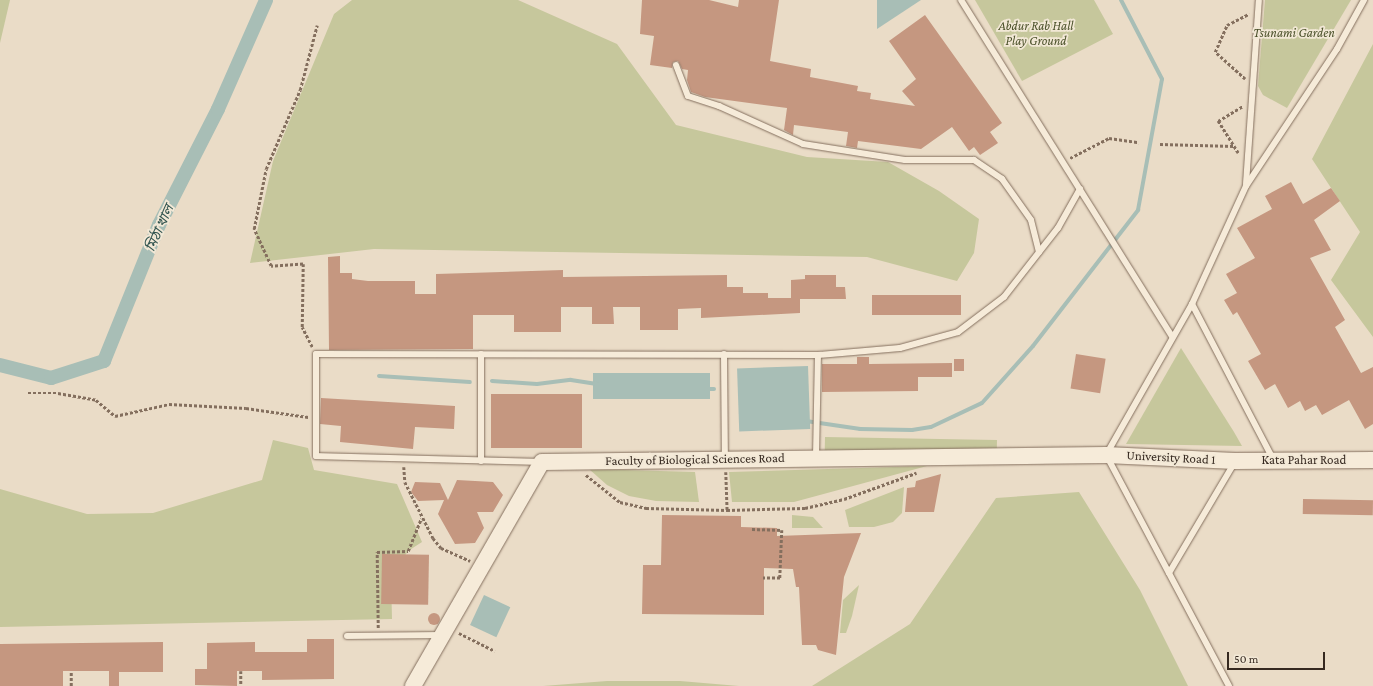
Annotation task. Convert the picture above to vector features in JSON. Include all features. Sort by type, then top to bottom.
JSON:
[{"type":"street","name":"Faculty of Biological Sciences Road","points":[[542,462],[1106,455]]},
{"type":"street","name":"University Road 1","points":[[1106,455],[1235,461]]},
{"type":"street","name":"Kata Pahar Road","points":[[1235,461],[1342,460]]},
{"type":"street","points":[[413,686],[542,462]]},
{"type":"lane","points":[[962,0],[1080,189],[1101,226],[1124,257],[1172,336]]},
{"type":"lane","points":[[1246,186],[1259,0]]},
{"type":"lane","points":[[1229,686],[1106,455],[1172,336],[1192,304],[1246,186],[1337,49],[1364,0]]},
{"type":"lane","points":[[676,65],[688,96],[719,106],[803,144],[905,160],[974,160],[1002,179],[1027,214],[1038,252]]},
{"type":"lane","points":[[542,462],[316,456],[316,354],[818,355],[900,348],[958,332],[1004,297],[1058,228],[1080,189]]},
{"type":"lane","points":[[1192,304],[1274,460]]},
{"type":"lane","points":[[481,354],[481,461]]},
{"type":"lane","points":[[724,354],[725,460]]},
{"type":"lane","points":[[816,458],[818,355]]},
{"type":"lane","points":[[1169,573],[1235,461]]},
{"type":"lane","points":[[348,636],[378,636],[444,631]]},
{"type":"path","points":[[1253,86],[1215,52],[1227,24],[1258,10]]},
{"type":"path","points":[[316,354],[302,327],[303,264],[270,266],[254,229],[266,169],[300,90],[317,25]]},
{"type":"path","points":[[1247,167],[1218,121],[1252,100]]},
{"type":"path","points":[[1062,162],[1109,138],[1139,142]]},
{"type":"path","points":[[1160,144],[1234,146]]},
{"type":"path","points":[[28,393],[58,393],[96,400],[115,416],[169,404],[246,408],[316,418]]},
{"type":"path","points":[[404,458],[405,482],[421,519],[441,548],[482,566]]},
{"type":"path","points":[[725,460],[727,510]]},
{"type":"path","points":[[575,462],[594,485],[620,502],[646,508],[727,510],[805,508],[858,494],[922,470]]},
{"type":"path","points":[[378,636],[377,552],[408,551],[421,519]]},
{"type":"path","points":[[752,529],[782,530],[780,578],[764,578]]},
{"type":"path","points":[[444,631],[495,651]]},
{"type":"path","points":[[71,671],[71,686]]},
{"type":"path","points":[[240,671],[241,686]]},
{"type":"green space","points":[[0,0],[10,0],[0,43]]},
{"type":"green space","points":[[352,0],[518,0],[617,44],[676,125],[807,157],[888,162],[939,191],[979,219],[974,253],[957,281],[867,257],[374,249],[250,263],[273,161],[334,14]]},
{"type":"green space","name":"Abdur Rab Hall Play Ground","points":[[975,0],[1094,0],[1113,34],[1022,81]]},
{"type":"green space","name":"Tsunami Garden","points":[[1265,0],[1351,0],[1287,108],[1263,95],[1258,86]]},
{"type":"green space","points":[[1373,44],[1373,337],[1331,280],[1360,232],[1312,159]]},
{"type":"green space","points":[[1181,348],[1234,432],[1242,446],[1126,444]]},
{"type":"green space","points":[[825,437],[997,440],[997,456],[825,453]]},
{"type":"green space","points":[[273,440],[308,448],[314,470],[397,484],[422,542],[408,551],[391,577],[392,619],[0,627],[0,489],[87,514],[153,513],[262,480]]},
{"type":"green space","points":[[927,466],[794,502],[732,502],[729,472]]},
{"type":"green space","points":[[589,469],[695,472],[699,502],[656,501],[629,496],[607,485]]},
{"type":"green space","points":[[904,487],[902,513],[893,522],[874,527],[849,527],[845,510]]},
{"type":"green space","points":[[1079,492],[1140,590],[1188,686],[812,686],[910,624],[996,498]]},
{"type":"green space","points":[[792,515],[813,517],[823,528],[792,528]]},
{"type":"green space","points":[[859,585],[852,616],[846,633],[840,633],[843,600]]},
{"type":"green space","points":[[607,681],[680,681],[739,686],[543,686]]},
{"type":"water","points":[[877,0],[921,0],[877,29]]},
{"type":"water","points":[[808,366],[810,429],[739,431],[737,368]]},
{"type":"water","points":[[593,373],[710,373],[710,399],[593,399]]},
{"type":"water","points":[[484,595],[510,607],[496,637],[470,625]]},
{"type":"building","points":[[642,0],[709,0],[738,7],[739,0],[779,0],[770,61],[811,69],[810,77],[858,86],[857,91],[871,93],[870,99],[915,106],[902,91],[916,79],[889,41],[925,15],[1002,123],[990,132],[998,143],[980,155],[974,147],[969,151],[952,127],[921,149],[858,141],[857,148],[846,146],[848,132],[794,125],[793,135],[784,130],[787,108],[705,97],[691,92],[687,80],[688,70],[682,69],[678,61],[673,62],[672,68],[650,65],[654,36],[640,34]]},
{"type":"building","points":[[1291,182],[1303,204],[1331,188],[1340,201],[1314,220],[1331,250],[1310,258],[1345,320],[1335,327],[1361,373],[1373,367],[1373,424],[1365,429],[1349,400],[1322,415],[1316,405],[1305,411],[1300,401],[1288,408],[1275,384],[1265,390],[1248,361],[1261,354],[1237,312],[1233,315],[1224,300],[1237,293],[1226,274],[1255,258],[1237,228],[1272,209],[1265,196]]},
{"type":"building","points":[[340,256],[340,273],[352,273],[352,279],[368,281],[415,281],[415,294],[436,294],[436,274],[563,270],[563,277],[727,275],[727,287],[743,287],[743,293],[768,293],[768,298],[791,298],[791,280],[805,279],[805,275],[836,275],[836,287],[845,287],[846,299],[800,299],[800,313],[701,318],[701,308],[678,309],[678,330],[640,330],[640,307],[613,307],[614,324],[592,324],[592,307],[561,307],[561,332],[514,332],[514,315],[473,315],[473,349],[329,350],[328,257]]},
{"type":"building","points":[[872,295],[961,295],[961,315],[872,315]]},
{"type":"building","points":[[1076,354],[1106,359],[1100,393],[1071,389]]},
{"type":"building","points":[[857,357],[869,357],[869,364],[952,363],[952,377],[918,377],[918,391],[822,392],[822,364],[857,364]]},
{"type":"building","points":[[954,359],[964,359],[964,371],[954,371]]},
{"type":"building","points":[[491,394],[582,394],[582,448],[491,448]]},
{"type":"building","points":[[321,398],[455,406],[454,429],[415,427],[413,449],[340,442],[341,426],[320,424]]},
{"type":"building","points":[[941,474],[934,512],[905,512],[907,488],[915,487],[916,481]]},
{"type":"building","points":[[457,480],[493,482],[503,495],[493,512],[477,512],[484,528],[475,543],[455,544],[438,514],[444,500],[418,501],[411,492],[415,482],[440,483],[448,500]]},
{"type":"building","points":[[1303,499],[1373,500],[1373,515],[1303,514]]},
{"type":"building","points":[[662,515],[741,516],[741,527],[777,528],[777,536],[861,533],[844,577],[836,655],[818,650],[816,645],[802,645],[799,587],[796,587],[793,569],[764,568],[764,615],[642,614],[643,565],[661,565]]},
{"type":"building","points":[[382,554],[429,555],[428,605],[381,604]]},
{"type":"building","points":[[436,613],[439,614],[439,624],[432,625],[429,624],[428,617],[429,614]]},
{"type":"building","points":[[307,639],[334,639],[334,679],[262,680],[262,671],[237,671],[237,686],[195,685],[195,669],[207,669],[207,643],[255,642],[255,652],[307,652]]},
{"type":"building","points":[[163,642],[163,672],[119,672],[119,686],[109,686],[109,671],[63,671],[63,686],[0,686],[0,644]]},
{"type":"waterway","name":"মিঠা খাল","points":[[0,365],[51,378],[104,361],[159,225],[218,109],[266,0]]},
{"type":"waterway","points":[[806,421],[860,429],[912,430],[931,427],[982,403],[1033,346],[1138,210],[1162,79],[1121,0]]},
{"type":"waterway","points":[[379,376],[470,382]]},
{"type":"waterway","points":[[492,381],[537,384],[571,380],[597,384]]},
{"type":"waterway","points":[[706,389],[714,389]]}]
